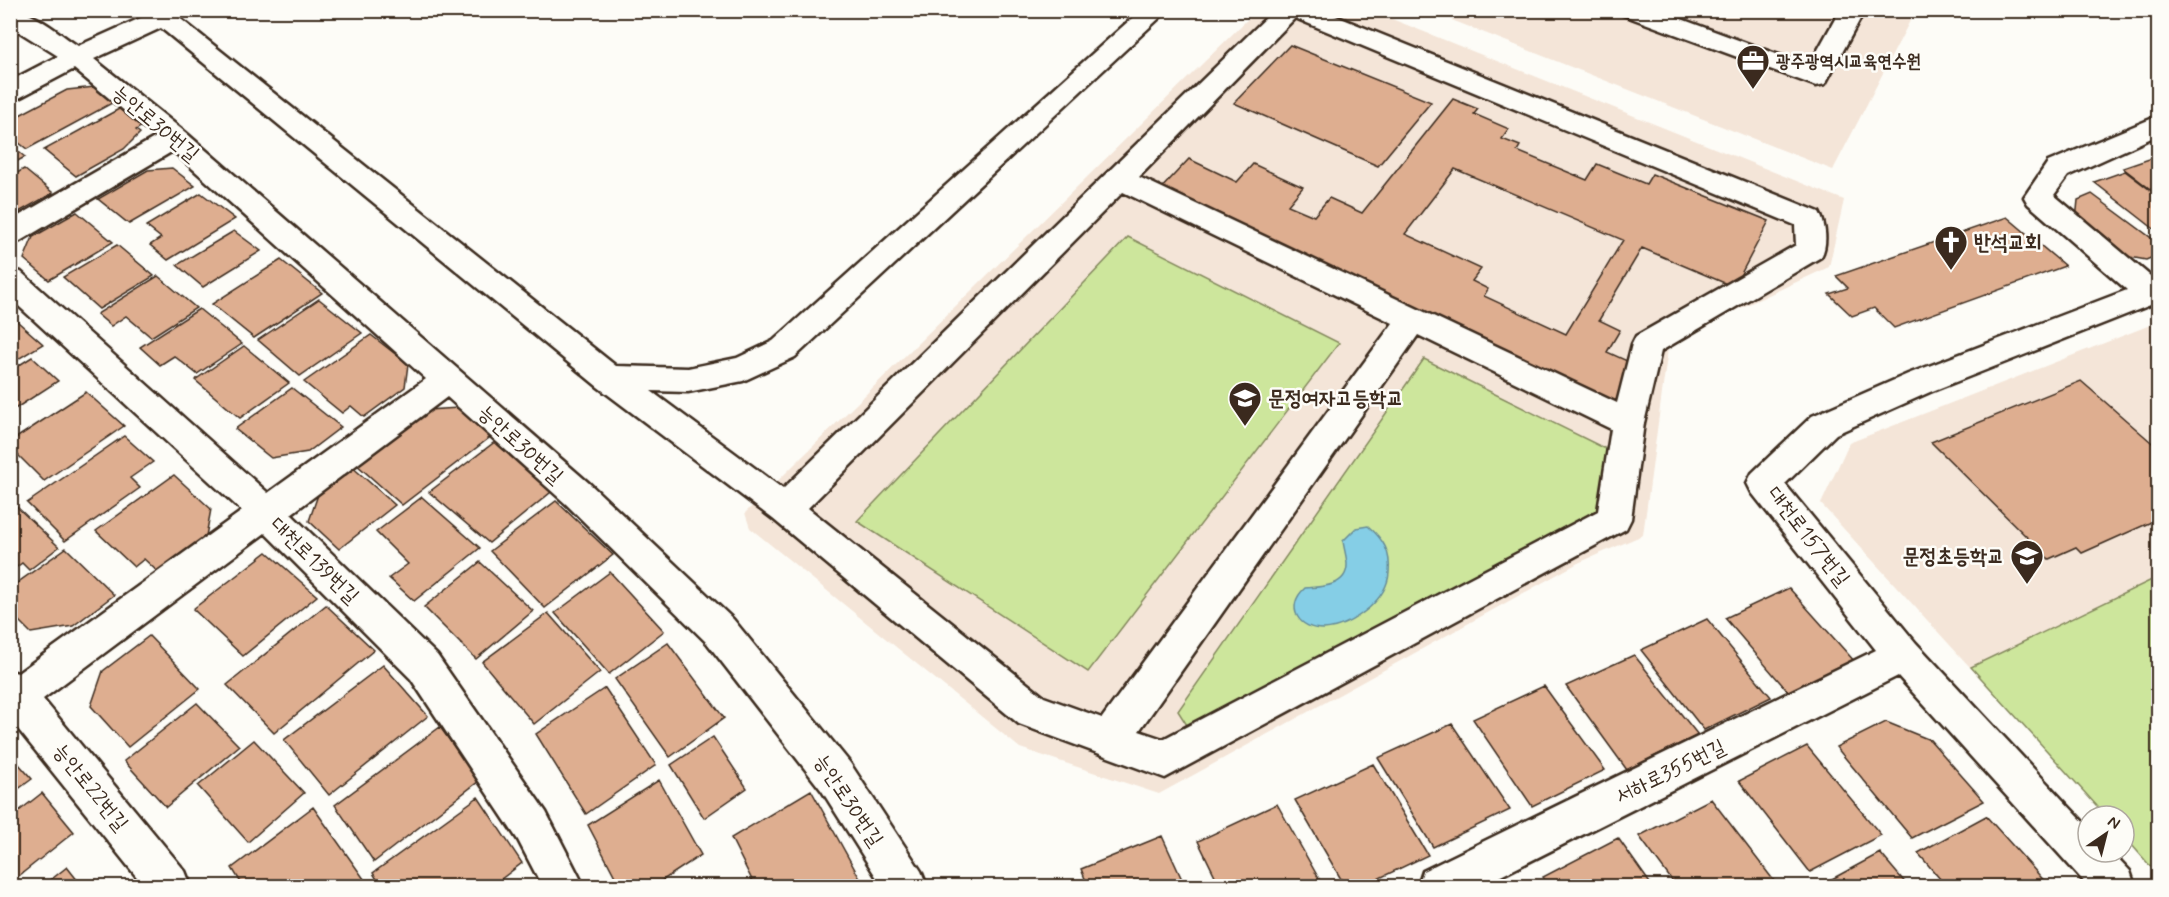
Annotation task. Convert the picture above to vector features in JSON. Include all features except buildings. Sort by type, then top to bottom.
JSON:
[{"type":"street","points":[[609,378],[688,380],[743,369],[784,349],[1156,10]]},
{"type":"street","points":[[785,509],[1289,10]]},
{"type":"street","points":[[10,92],[165,13],[609,378],[785,509],[1032,711],[1165,759],[1614,519],[1628,423],[1647,344],[1811,250],[1809,219],[1298,10]]},
{"type":"street","points":[[1632,10],[1816,78],[1853,10]]},
{"type":"street","name":"능안로30번길","points":[[10,16],[35,29],[76,57],[175,138],[578,494],[720,631],[836,777],[906,886]]},
{"type":"street","name":"대천로157번길","points":[[2115,886],[1903,655],[1764,483],[1824,425],[1919,383],[2155,291],[2038,197],[2058,169],[2158,125]]},
{"type":"street","points":[[10,234],[175,138]]},
{"type":"street","points":[[1120,179],[1628,423]]},
{"type":"street","name":"대천로139번길","points":[[10,280],[268,514],[424,667],[532,826],[564,886]]},
{"type":"street","points":[[1110,739],[1412,320]]},
{"type":"street","points":[[13,695],[268,514],[449,379]]},
{"type":"street","name":"서하로355번길","points":[[1438,886],[1903,655]]},
{"type":"street","name":"능안로22번길","points":[[13,695],[170,886]]},
{"type":"shaded area","name":"문정여자고등학교","points":[[1256,11],[1372,11],[1844,200],[1829,267],[1669,341],[1643,535],[1578,563],[1159,794],[1020,748],[750,528],[745,513]]},
{"type":"shaded area","name":"광주광역시교육연수원","points":[[1429,11],[1915,11],[1833,170]]},
{"type":"shaded area","name":"문정초등학교","points":[[2158,322],[2158,875],[2136,850],[2136,804],[2095,804],[1821,504],[1849,443]]},
{"type":"green space","points":[[1128,237],[1339,343],[1088,672],[857,521]]},
{"type":"green space","points":[[1424,359],[1608,450],[1599,516],[1192,733],[1178,711]]},
{"type":"green space","points":[[2158,577],[2158,875],[2136,850],[2136,804],[2095,804],[1971,667]]},
{"type":"water","points":[[1368,526],[1382,541],[1389,559],[1387,583],[1382,592],[1369,608],[1343,625],[1324,629],[1308,626],[1301,621],[1295,610],[1299,595],[1305,588],[1332,584],[1343,578],[1347,565],[1343,541],[1356,528]]},
{"type":"place","name":"광주광역시교육연수원","points":[[1753,90]]},
{"type":"place","name":"반석교회","points":[[1951,271]]},
{"type":"place","name":"문정여자고등학교","points":[[1245,427]]},
{"type":"place","name":"문정초등학교","points":[[2027,585]]}]
